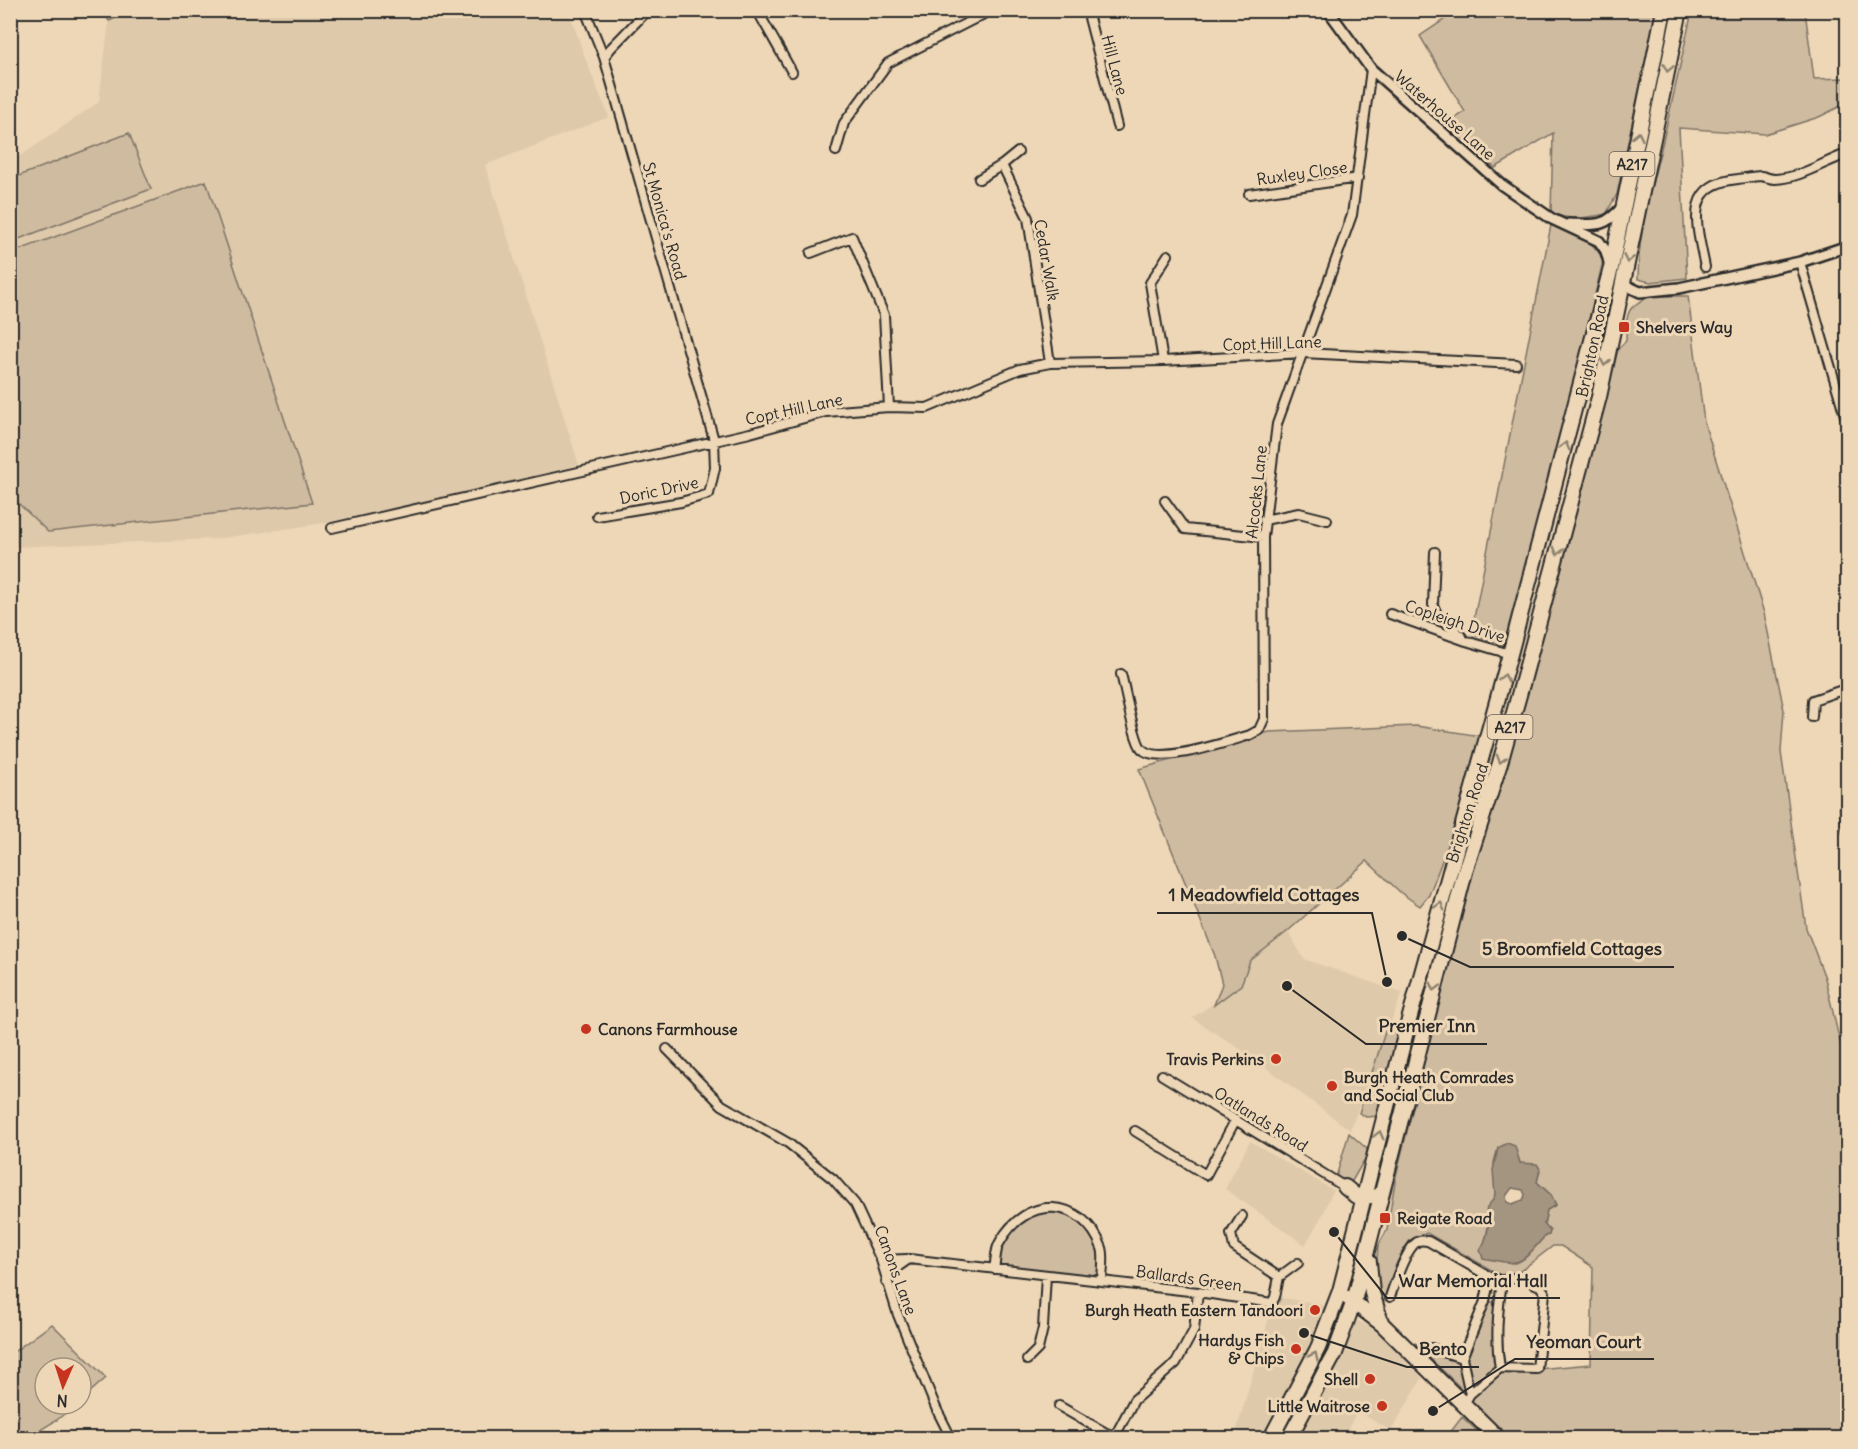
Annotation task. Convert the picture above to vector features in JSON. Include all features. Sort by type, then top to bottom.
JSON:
[{"type":"highway","name":"Brighton Road","points":[[1271,1438],[1318,1348],[1338,1298],[1408,1020],[1510,654],[1611,268],[1664,10]]},
{"type":"highway","name":"Brighton Road","points":[[1289,1438],[1335,1353],[1354,1301],[1467,868],[1506,741],[1599,397],[1680,10]]},
{"type":"highway","points":[[1598,316],[1614,289],[1623,284]]},
{"type":"highway","points":[[1345,1187],[1356,1187],[1365,1179],[1371,1168]]},
{"type":"highway","points":[[1345,1187],[1352,1194],[1364,1197],[1371,1197],[1382,1191]]},
{"type":"highway","points":[[1368,1249],[1372,1293],[1382,1324]]},
{"type":"highway","points":[[1338,1298],[1354,1301],[1382,1324],[1467,1399],[1498,1438]]},
{"type":"highway","points":[[1345,1329],[1360,1319],[1382,1324]]},
{"type":"street","name":"St Monica's Road","points":[[585,10],[604,57],[714,440]]},
{"type":"street","points":[[604,57],[648,10]]},
{"type":"street","points":[[757,10],[792,72]]},
{"type":"street","points":[[836,151],[844,123],[888,63],[992,10]]},
{"type":"street","name":"Hill Lane","points":[[1087,10],[1117,126]]},
{"type":"street","name":"Waterhouse Lane","points":[[1328,10],[1371,69],[1502,185],[1561,223],[1599,241],[1606,251],[1611,268]]},
{"type":"street","name":"Alcocks Lane","points":[[1121,674],[1138,742],[1144,752],[1174,755],[1236,739],[1259,730],[1264,719],[1263,537],[1277,424],[1352,215],[1371,69]]},
{"type":"street","points":[[979,179],[1018,152]]},
{"type":"street","points":[[1705,267],[1698,221],[1700,198],[1705,191],[1715,183],[1728,180],[1761,176],[1775,179],[1796,175],[1848,152]]},
{"type":"street","name":"Cedar Walk","points":[[1002,165],[1028,218],[1050,363]]},
{"type":"street","name":"Ruxley Close","points":[[1249,194],[1358,178]]},
{"type":"street","name":"Waterhouse Lane","points":[[1561,223],[1601,225],[1612,219],[1623,206]]},
{"type":"street","points":[[811,252],[852,237],[884,315],[889,407]]},
{"type":"street","points":[[1615,313],[1630,295],[1640,292],[1679,288],[1800,262],[1848,246]]},
{"type":"street","points":[[1163,361],[1150,283],[1168,255]]},
{"type":"street","points":[[1800,262],[1848,426]]},
{"type":"street","points":[[1623,284],[1640,292]]},
{"type":"street","name":"Copt Hill Lane","points":[[332,528],[750,433],[826,412],[889,407],[927,408],[1020,369],[1050,363],[1163,361],[1302,353],[1516,364]]},
{"type":"street","name":"Doric Drive","points":[[597,516],[681,502],[709,494],[715,468],[714,440]]},
{"type":"street","points":[[1165,501],[1185,529],[1263,537]]},
{"type":"street","points":[[1264,520],[1299,513],[1327,520]]},
{"type":"street","points":[[1435,552],[1433,605],[1437,614],[1466,641]]},
{"type":"street","name":"Copleigh Drive","points":[[1390,614],[1510,654]]},
{"type":"street","points":[[1812,717],[1813,700],[1848,688]]},
{"type":"street","points":[[1848,802],[1845,809],[1848,832]]},
{"type":"street","name":"Canons Lane","points":[[667,1049],[722,1105],[788,1143],[833,1179],[855,1203],[881,1260],[886,1282],[902,1326],[951,1438]]},
{"type":"street","name":"Oatlands Road","points":[[1162,1075],[1345,1187]]},
{"type":"street","points":[[1135,1131],[1206,1175],[1236,1119]]},
{"type":"street","points":[[994,1269],[998,1244],[1015,1221],[1041,1208],[1071,1210],[1092,1229],[1103,1250],[1102,1281]]},
{"type":"street","points":[[1242,1216],[1231,1234],[1234,1247],[1279,1277],[1298,1263]]},
{"type":"street","points":[[1390,1297],[1400,1271],[1413,1245],[1418,1241],[1428,1241],[1490,1277],[1502,1281],[1518,1277],[1540,1286],[1545,1293],[1537,1369],[1500,1368],[1467,1399]]},
{"type":"street","points":[[886,1282],[898,1266],[909,1259]]},
{"type":"street","name":"Ballards Green","points":[[881,1260],[909,1259],[1198,1292],[1272,1303],[1279,1277]]},
{"type":"street","points":[[1027,1360],[1038,1349],[1043,1328],[1046,1275]]},
{"type":"street","points":[[1467,1399],[1462,1358],[1485,1301],[1490,1277]]},
{"type":"street","points":[[1500,1368],[1497,1349],[1502,1281]]},
{"type":"street","points":[[1059,1406],[1115,1437],[1134,1400],[1176,1363],[1194,1330],[1198,1292]]},
{"type":"street","points":[[1485,1301],[1499,1304]]},
{"type":"street","points":[[1431,1348],[1462,1358]]},
{"type":"shaded area","points":[[103,11],[132,11],[109,21]]},
{"type":"shaded area","points":[[125,11],[569,11],[609,117],[485,165],[579,465],[365,517],[216,539],[11,547],[10,163],[99,102],[109,21]]},
{"type":"shaded area","points":[[1443,11],[1656,11],[1617,194],[1606,214],[1571,218],[1551,213],[1553,133],[1495,168],[1441,127],[1465,112],[1420,36],[1448,17]]},
{"type":"shaded area","points":[[1692,11],[1805,11],[1814,79],[1847,78],[1847,103],[1819,117],[1765,134],[1679,128],[1687,278],[1650,282],[1638,279],[1642,230]]},
{"type":"shaded area","points":[[129,133],[151,189],[16,240],[11,226],[11,179]]},
{"type":"shaded area","points":[[206,181],[312,503],[48,532],[18,503],[11,464],[11,253]]},
{"type":"shaded area","points":[[1551,225],[1588,241],[1603,261],[1555,461],[1505,646],[1471,634]]},
{"type":"shaded area","points":[[1651,296],[1688,296],[1704,422],[1764,613],[1784,710],[1781,752],[1806,928],[1825,978],[1843,1055],[1848,1131],[1847,1438],[1508,1438],[1471,1402],[1470,1394],[1414,1343],[1462,1358],[1485,1301],[1499,1303],[1500,1368],[1537,1369],[1591,1364],[1593,1267],[1561,1246],[1553,1246],[1519,1272],[1500,1275],[1427,1233],[1410,1240],[1382,1307],[1375,1284],[1378,1246],[1387,1230],[1396,1176],[1458,925],[1605,403],[1618,349],[1626,341],[1627,318],[1631,308]],"holes":[[[1498,1148],[1518,1157],[1520,1163],[1540,1170],[1537,1182],[1551,1195],[1556,1205],[1547,1210],[1544,1224],[1550,1231],[1549,1235],[1545,1236],[1523,1260],[1511,1263],[1481,1250],[1487,1234],[1486,1217],[1495,1195],[1494,1162]]]},
{"type":"shaded area","points":[[1416,726],[1481,736],[1465,800],[1429,895],[1420,906],[1401,893],[1367,861],[1288,931],[1250,961],[1241,985],[1214,1005],[1222,984],[1215,956],[1139,769],[1269,732]]},
{"type":"shaded area","points":[[1288,931],[1304,959],[1402,993],[1350,1130],[1245,1052],[1192,1018],[1241,985],[1250,961]]},
{"type":"shaded area","points":[[1388,1023],[1397,1026],[1401,1035],[1380,1116],[1366,1117],[1359,1113]]},
{"type":"shaded area","points":[[1349,1133],[1367,1149],[1366,1157],[1352,1181],[1347,1182],[1336,1177]]},
{"type":"shaded area","points":[[1250,1141],[1333,1190],[1323,1214],[1305,1245],[1225,1189]]},
{"type":"shaded area","points":[[1507,1143],[1515,1146],[1520,1163],[1537,1164],[1540,1169],[1537,1182],[1551,1195],[1556,1205],[1547,1210],[1544,1224],[1550,1231],[1549,1235],[1545,1236],[1524,1258],[1513,1262],[1483,1258],[1480,1250],[1488,1229],[1487,1207],[1495,1195],[1493,1170],[1498,1148]],"holes":[[[1512,1188],[1523,1190],[1525,1195],[1523,1200],[1512,1204],[1507,1202],[1506,1196]]]},
{"type":"shaded area","points":[[1041,1208],[1071,1210],[1092,1229],[1103,1250],[1102,1281],[994,1269],[998,1244],[1015,1221]]},
{"type":"shaded area","points":[[1275,1297],[1315,1303],[1367,1325],[1384,1338],[1418,1373],[1422,1378],[1391,1431],[1357,1411],[1348,1428],[1363,1438],[1251,1438],[1236,1432]]},
{"type":"shaded area","points":[[52,1324],[84,1356],[33,1356],[33,1416],[62,1416],[27,1438],[11,1438],[11,1354]]},
{"type":"shaded area","points":[[93,1365],[106,1378],[93,1389]]},
{"type":"shaded area","points":[[1462,1417],[1485,1438],[1446,1438]]},
{"type":"place","name":"Shelvers Way","points":[[1624,327]]},
{"type":"place","name":"5 Broomfield Cottages","points":[[1402,936]]},
{"type":"place","name":"1 Meadowfield Cottages","points":[[1387,982]]},
{"type":"place","name":"Premier Inn","points":[[1287,986]]},
{"type":"place","name":"Canons Farmhouse","points":[[586,1029]]},
{"type":"place","name":"Travis Perkins","points":[[1276,1059]]},
{"type":"place","name":"Burgh Heath Comrades and Social Club","points":[[1332,1086]]},
{"type":"place","name":"Reigate Road","points":[[1385,1218]]},
{"type":"place","name":"War Memorial Hall","points":[[1334,1232]]},
{"type":"place","name":"Burgh Heath Eastern Tandoori","points":[[1315,1310]]},
{"type":"place","name":"Bento","points":[[1304,1333]]},
{"type":"place","name":"Hardys Fish & Chips","points":[[1296,1349]]},
{"type":"place","name":"Shell","points":[[1370,1379]]},
{"type":"place","name":"Little Waitrose","points":[[1382,1406]]},
{"type":"place","name":"Yeoman Court","points":[[1433,1411]]}]
